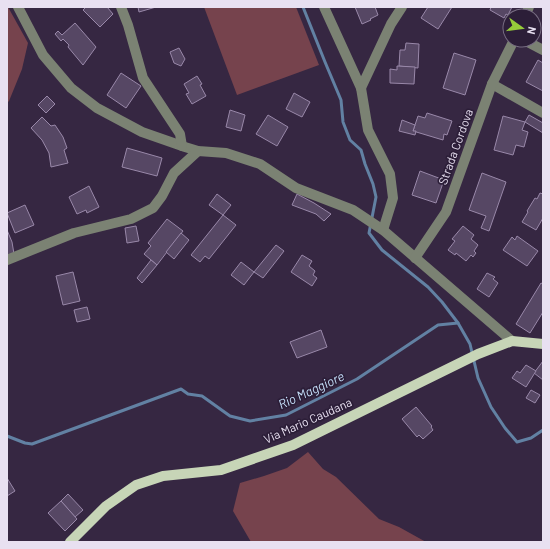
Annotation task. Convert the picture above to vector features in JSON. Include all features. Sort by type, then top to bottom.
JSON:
[{"type":"main road","name":"Via Mario Caudana","points":[[70,542],[106,506],[136,485],[163,476],[221,470],[293,445],[478,354],[512,341],[543,344]]},
{"type":"street","points":[[18,7],[43,55],[71,88],[97,108],[142,132],[182,146],[198,151],[226,153],[260,164],[296,188],[353,210],[380,228],[512,341]]},
{"type":"street","points":[[121,7],[128,25],[143,78],[180,134],[182,146]]},
{"type":"street","points":[[334,7],[326,12],[360,88],[368,130],[390,174],[393,198],[380,228]]},
{"type":"street","points":[[360,88],[391,24],[402,7]]},
{"type":"street","name":"Strada Cordova","points":[[416,258],[446,212],[492,84],[510,48]]},
{"type":"street","points":[[492,84],[543,113]]},
{"type":"street","points":[[7,260],[74,233],[131,219],[153,208],[162,196],[174,173],[198,151]]},
{"type":"shaded area","points":[[7,7],[28,43],[22,69],[7,103]]},
{"type":"shaded area","points":[[204,7],[296,7],[319,65],[237,95]]},
{"type":"shaded area","points":[[308,452],[323,469],[336,477],[379,519],[399,527],[426,542],[251,542],[233,511],[240,483],[287,468]]},
{"type":"building","points":[[86,7],[107,7],[113,14],[100,27],[83,10]]},
{"type":"building","points":[[138,7],[156,7],[139,12]]},
{"type":"building","points":[[355,7],[375,7],[378,15],[362,24]]},
{"type":"building","points":[[428,7],[452,7],[438,29],[421,18]]},
{"type":"building","points":[[491,7],[512,7],[502,8],[502,17],[490,10]]},
{"type":"building","points":[[75,23],[96,47],[83,65],[68,47],[69,45],[63,39],[61,41],[55,34],[58,31],[62,35]]},
{"type":"building","points":[[406,43],[419,44],[418,68],[399,66],[400,50],[405,50]]},
{"type":"building","points":[[179,48],[185,59],[181,66],[174,63],[170,52]]},
{"type":"building","points":[[454,53],[476,60],[465,95],[443,88]]},
{"type":"building","points":[[538,60],[543,63],[543,91],[526,82]]},
{"type":"building","points":[[397,66],[415,67],[414,84],[390,83],[390,69],[397,70]]},
{"type":"building","points":[[121,73],[141,86],[126,108],[107,95]]},
{"type":"building","points":[[197,76],[202,84],[200,85],[206,96],[192,104],[186,94],[189,93],[184,84]]},
{"type":"building","points":[[294,93],[310,102],[302,117],[286,109]]},
{"type":"building","points":[[47,96],[55,104],[46,113],[38,105]]},
{"type":"building","points":[[230,110],[245,115],[241,131],[226,127]]},
{"type":"building","points":[[427,113],[452,121],[447,135],[444,134],[443,140],[413,131],[418,116],[425,118]]},
{"type":"building","points":[[268,115],[288,127],[277,146],[256,134]]},
{"type":"building","points":[[529,115],[543,123],[543,133],[525,122]]},
{"type":"building","points":[[503,116],[525,122],[522,130],[528,132],[524,147],[516,145],[513,155],[494,150]]},
{"type":"building","points":[[42,117],[51,126],[55,125],[63,137],[67,148],[64,150],[68,163],[51,167],[49,153],[42,140],[31,128]]},
{"type":"building","points":[[402,120],[415,125],[413,131],[416,131],[415,135],[399,131]]},
{"type":"building","points":[[127,148],[162,158],[157,176],[122,167]]},
{"type":"building","points":[[420,171],[444,180],[436,203],[412,195]]},
{"type":"building","points":[[482,173],[506,182],[489,231],[481,228],[486,216],[469,210]]},
{"type":"building","points":[[89,186],[99,207],[87,213],[86,210],[77,214],[69,197]]},
{"type":"building","points":[[540,193],[543,194],[543,218],[536,230],[522,222],[535,198],[537,199]]},
{"type":"building","points":[[217,194],[231,205],[223,215],[209,205]]},
{"type":"building","points":[[297,194],[331,214],[324,221],[316,214],[292,205]]},
{"type":"building","points":[[25,205],[34,225],[15,233],[7,213]]},
{"type":"building","points":[[223,215],[236,225],[209,259],[205,256],[200,262],[191,255]]},
{"type":"building","points":[[167,219],[183,231],[157,265],[144,254],[151,246],[148,243]]},
{"type":"building","points":[[136,226],[139,241],[127,243],[125,228]]},
{"type":"building","points":[[463,226],[474,235],[471,239],[478,245],[474,251],[476,253],[473,257],[471,255],[466,261],[456,253],[455,255],[448,250],[455,241],[452,239]]},
{"type":"building","points":[[7,230],[12,242],[14,254],[7,257]]},
{"type":"building","points":[[181,233],[189,240],[174,259],[166,252]]},
{"type":"building","points":[[517,236],[538,251],[527,266],[503,250],[512,237],[515,240]]},
{"type":"building","points":[[276,245],[284,251],[263,278],[254,272]]},
{"type":"building","points":[[302,255],[312,261],[309,266],[315,271],[313,275],[317,278],[312,286],[291,272]]},
{"type":"building","points":[[151,260],[157,265],[142,283],[137,278]]},
{"type":"building","points":[[241,262],[254,272],[244,285],[231,275]]},
{"type":"building","points":[[73,272],[80,301],[63,305],[56,276]]},
{"type":"building","points":[[487,273],[495,277],[493,279],[498,283],[489,297],[477,289]]},
{"type":"building","points":[[541,283],[543,284],[543,312],[530,333],[516,324]]},
{"type":"building","points":[[87,307],[90,319],[77,322],[74,310]]},
{"type":"building","points":[[321,330],[327,347],[297,358],[290,342]]},
{"type":"building","points":[[543,361],[543,380],[534,373]]},
{"type":"building","points":[[526,365],[536,371],[526,387],[512,378],[517,371],[520,373]]},
{"type":"building","points":[[531,390],[540,395],[535,403],[526,398]]},
{"type":"building","points":[[416,407],[432,426],[431,427],[433,430],[423,439],[419,435],[417,437],[402,419]]},
{"type":"building","points":[[7,478],[15,491],[7,496]]},
{"type":"building","points":[[68,494],[83,510],[75,517],[61,501]]},
{"type":"building","points":[[61,501],[77,519],[65,531],[48,513]]},
{"type":"waterway","points":[[303,7],[341,100],[343,122],[350,140],[361,150],[373,184],[376,197],[369,233],[382,250],[428,287],[458,323],[470,344],[478,378],[491,407],[505,428],[517,442],[531,438],[543,430]]},
{"type":"waterway","name":"Rio Maggiore","points":[[7,436],[32,444],[181,389],[188,394],[202,396],[230,416],[250,421],[286,415],[357,379],[438,325],[458,323]]}]
